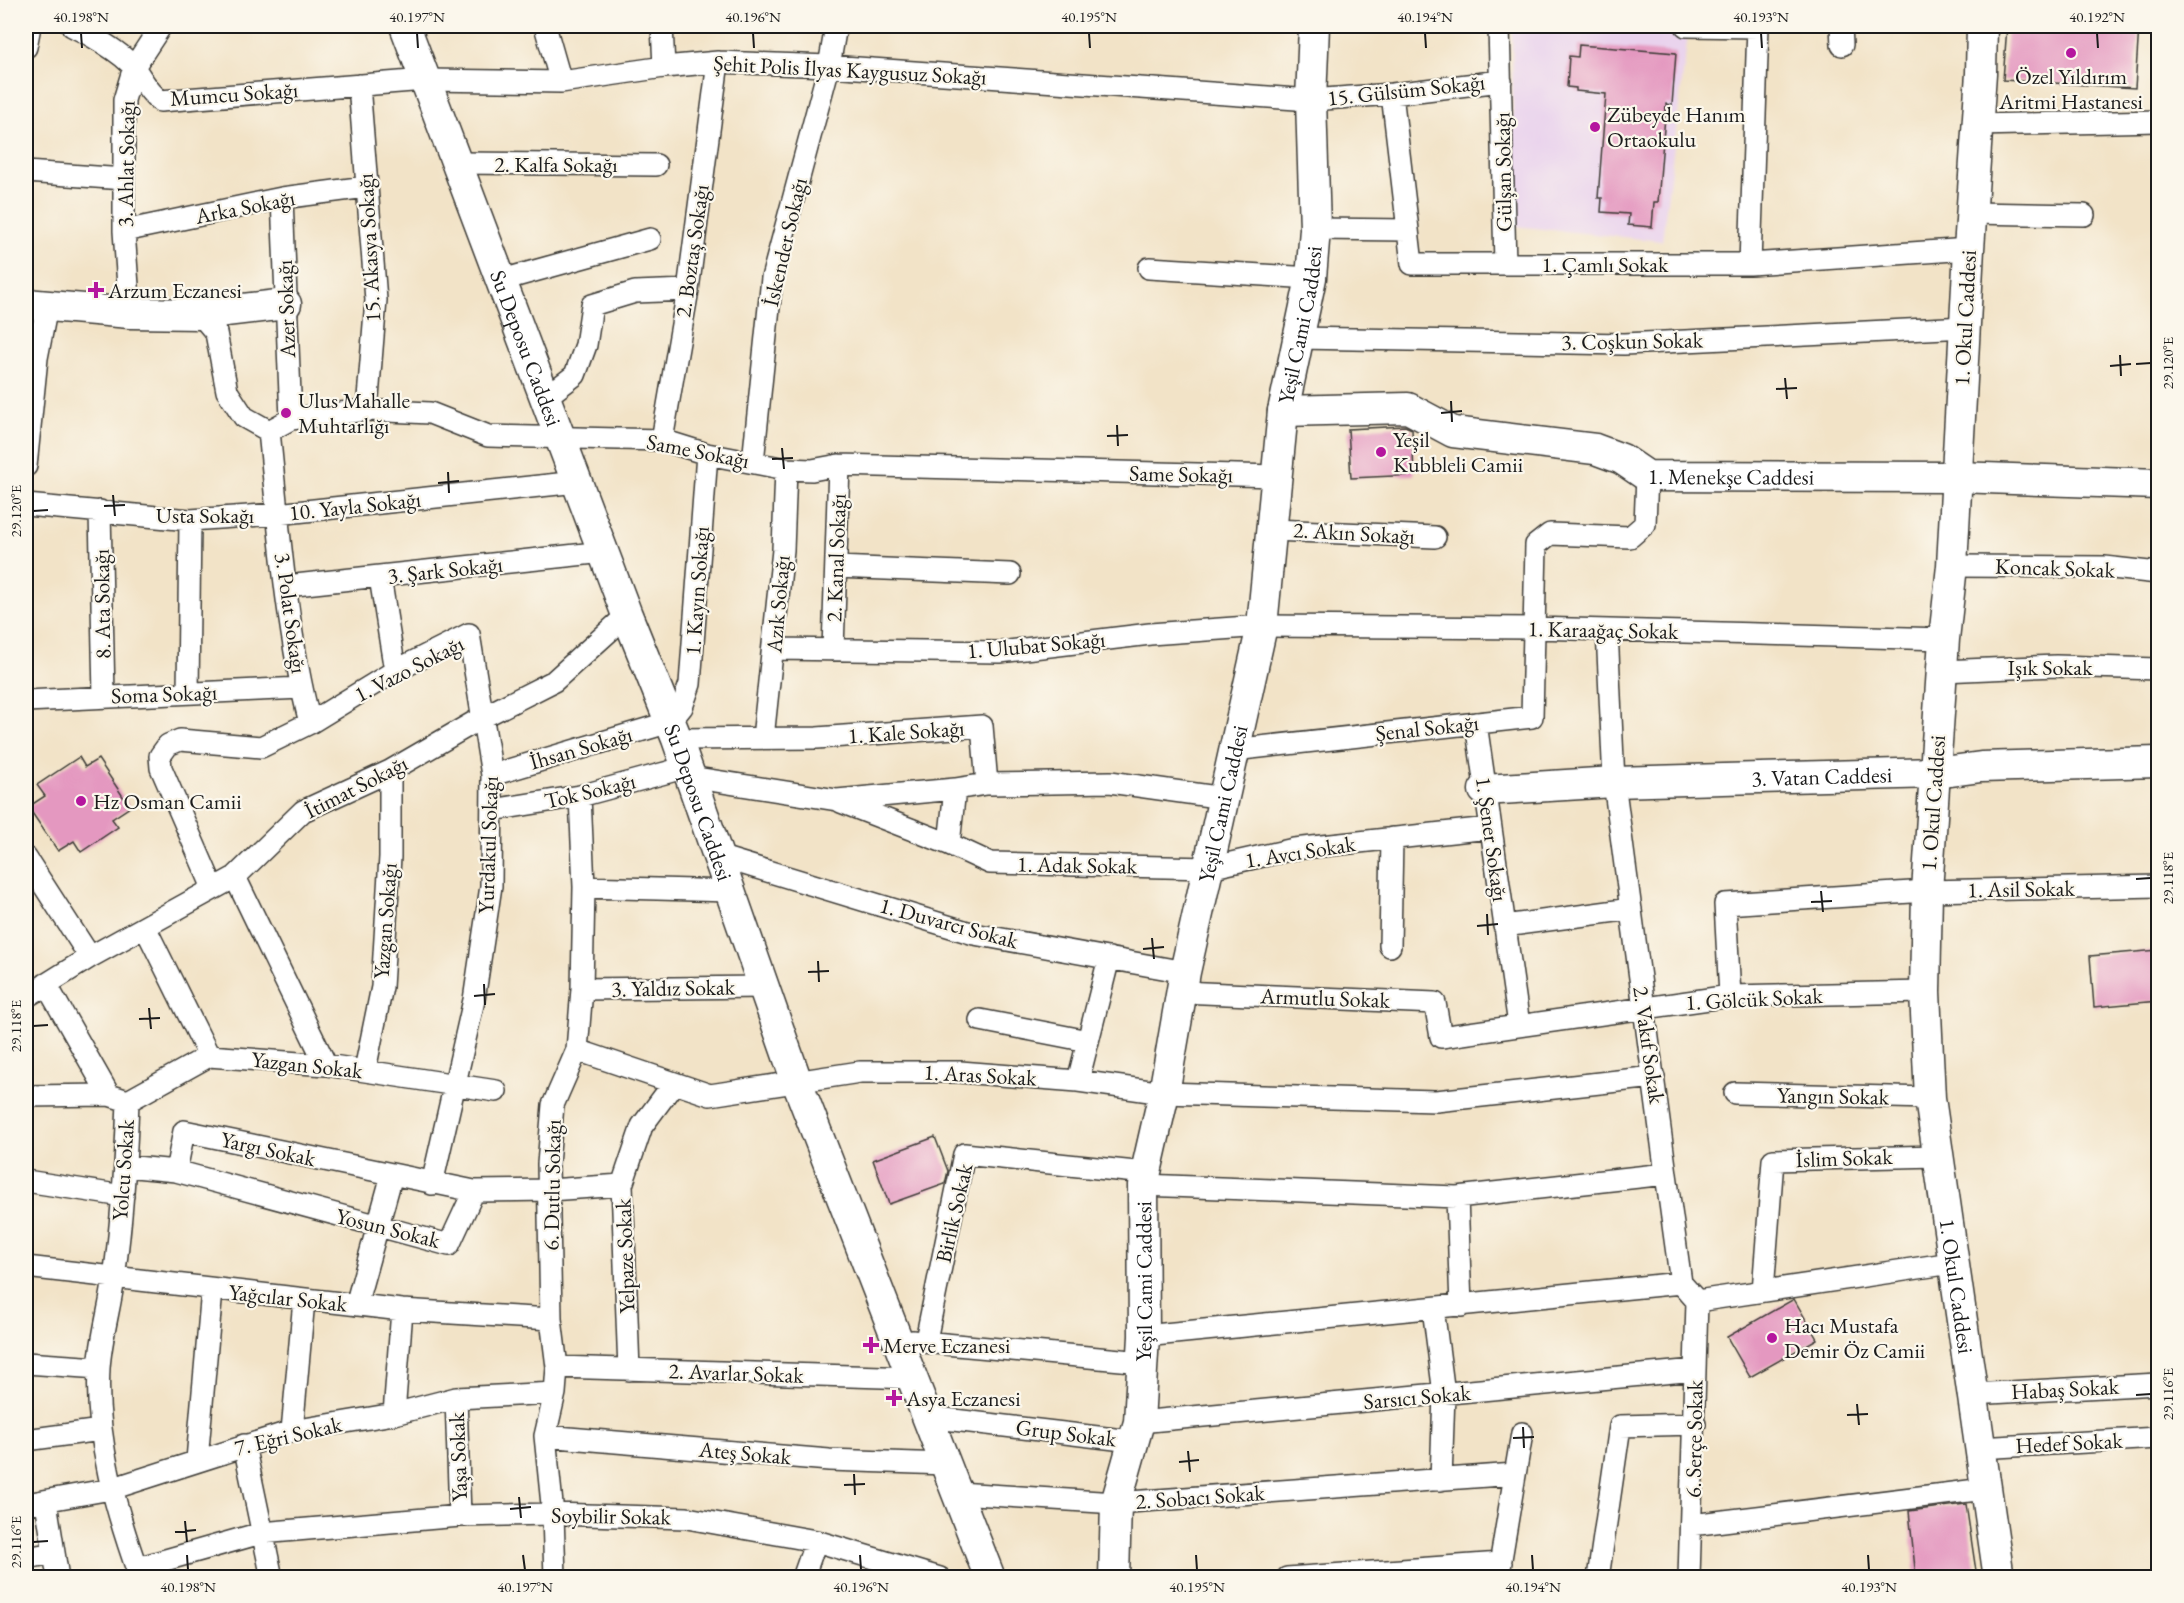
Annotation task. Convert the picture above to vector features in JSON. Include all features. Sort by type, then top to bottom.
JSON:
[{"type":"main road","name":"Su Deposu Caddesi","points":[[405,26],[627,615],[674,730],[797,1082],[913,1341],[914,1378],[990,1578]]},
{"type":"main road","name":"Yeşil Cami Caddesi","points":[[1114,1578],[1116,1503],[1136,1431],[1144,1349],[1144,1179],[1164,1093],[1183,982],[1262,626],[1283,411],[1311,278],[1315,229],[1311,100],[1314,26]]},
{"type":"main road","name":"1. Okul Caddesi","points":[[1982,26],[1952,566],[1944,639],[1927,891],[1925,992],[1930,1098],[1999,1578]]},
{"type":"main road","points":[[36,305],[130,313],[200,314],[286,304]]},
{"type":"main road","name":"1. Menekşe Caddesi","points":[[1283,411],[1408,408],[1453,432],[1595,448],[1622,459],[1647,476],[1957,477],[2158,484]]},
{"type":"main road","name":"3. Vatan Caddesi","points":[[1484,789],[1614,782],[1936,773],[1981,767],[2158,762]]},
{"type":"street","points":[[26,47],[30,26]]},
{"type":"street","name":"Mumcu Sokağı","points":[[72,26],[91,35],[134,66],[145,88],[160,101],[425,80]]},
{"type":"street","name":"3. Ahlat Sokağı","points":[[130,313],[124,231],[124,100],[134,66],[161,26]]},
{"type":"street","points":[[545,26],[561,82]]},
{"type":"street","points":[[662,26],[664,67]]},
{"type":"street","name":"İskender Sokağı","points":[[753,462],[772,278],[829,66],[836,26]]},
{"type":"street","name":"Gülşan Sokağı","points":[[1499,26],[1506,264]]},
{"type":"street","points":[[1686,26],[1758,26],[1750,264]]},
{"type":"street","name":"Şehit Polis İlyas Kaygusuz Sokağı","points":[[425,80],[561,82],[664,67],[718,62],[829,66],[1311,100]]},
{"type":"street","name":"2. Boztaş Sokağı","points":[[662,440],[688,290],[718,62]]},
{"type":"street","name":"15. Gülsüm Sokağı","points":[[1311,100],[1392,94],[1501,81]]},
{"type":"street","name":"15. Akasya Sokağı","points":[[359,85],[376,300],[367,410]]},
{"type":"street","name":"1. Çamlı Sokak","points":[[1392,94],[1412,264],[1750,264],[1968,249]]},
{"type":"street","points":[[1978,125],[2158,121]]},
{"type":"street","name":"2. Kalfa Sokağı","points":[[457,164],[656,165]]},
{"type":"street","points":[[26,172],[124,179]]},
{"type":"street","name":"Arka Sokağı","points":[[124,231],[282,198],[366,187]]},
{"type":"street","name":"Azer Sokağı","points":[[282,198],[291,419]]},
{"type":"street","points":[[1971,213],[2084,215]]},
{"type":"street","points":[[1315,229],[1408,230]]},
{"type":"street","points":[[502,280],[650,239]]},
{"type":"street","points":[[1149,268],[1311,278]]},
{"type":"street","points":[[546,397],[575,375],[586,345],[592,305],[635,292],[688,290]]},
{"type":"street","points":[[26,466],[36,358],[36,305]]},
{"type":"street","points":[[200,314],[216,333],[227,391],[244,417],[270,431]]},
{"type":"street","name":"3. Coşkun Sokak","points":[[1298,338],[1624,345],[1966,327]]},
{"type":"street","name":"Same Sokağı","points":[[270,431],[291,419],[367,410],[430,413],[488,436],[662,440],[706,454],[786,469],[812,470],[839,465],[1277,476]]},
{"type":"street","name":"3. Polat Sokağı","points":[[270,431],[286,586],[302,688],[310,723]]},
{"type":"street","name":"1. Kayın Sokağı","points":[[674,730],[690,684],[706,454]]},
{"type":"street","name":"2. Kanal Sokağı","points":[[833,650],[839,465]]},
{"type":"street","name":"Azık Sokağı","points":[[763,738],[775,650],[783,550],[786,469]]},
{"type":"street","points":[[1534,628],[1536,545],[1550,534],[1630,537],[1645,524],[1647,476]]},
{"type":"street","name":"10. Yayla Sokağı","points":[[277,514],[577,482]]},
{"type":"street","name":"Usta Sokağı","points":[[26,505],[190,520],[277,514]]},
{"type":"street","name":"8. Ata Sokağı","points":[[100,511],[104,696]]},
{"type":"street","points":[[188,693],[190,520]]},
{"type":"street","name":"2. Akın Sokağı","points":[[1273,530],[1435,537]]},
{"type":"street","name":"3. Şark Sokağı","points":[[286,586],[604,552]]},
{"type":"street","name":"Koncak Sokak","points":[[1952,566],[2104,567],[2158,573]]},
{"type":"street","points":[[836,567],[1010,574]]},
{"type":"street","points":[[380,577],[395,671]]},
{"type":"street","name":"İtimat Sokağı","points":[[26,997],[90,957],[235,877],[303,811],[390,771],[483,717],[554,681],[627,615]]},
{"type":"street","name":"1. Ulubat Sokağı","points":[[775,650],[1000,652],[1150,634],[1262,626]]},
{"type":"street","name":"1. Karaağaç Sokak","points":[[1262,626],[1534,628],[1944,639]]},
{"type":"street","name":"Şenal Sokağı","points":[[1233,750],[1532,717],[1534,628]]},
{"type":"street","name":"2. Vakıf Sokak","points":[[1607,630],[1614,782],[1681,1283]]},
{"type":"street","name":"1. Vazo Sokağı","points":[[213,888],[161,768],[160,756],[168,745],[180,740],[261,747],[310,723],[395,671],[469,634],[483,717]]},
{"type":"street","name":"Işık Sokak","points":[[1942,671],[2056,666],[2158,669]]},
{"type":"street","name":"Soma Sokağı","points":[[26,700],[302,688]]},
{"type":"street","name":"Yurdakul Sokağı","points":[[432,1184],[457,1083],[474,1000],[491,886],[492,775],[483,717]]},
{"type":"street","name":"1. Şener Sokağı","points":[[1476,723],[1489,828],[1519,1025]]},
{"type":"street","name":"1. Kale Sokağı","points":[[674,730],[763,738],[817,738],[982,726],[987,784]]},
{"type":"street","name":"İhsan Sokağı","points":[[492,775],[674,730]]},
{"type":"street","name":"Yazgan Sokağı","points":[[364,1070],[382,987],[390,858],[390,771]]},
{"type":"street","points":[[688,772],[837,800],[987,784],[1110,782],[1224,798]]},
{"type":"street","name":"Tok Sokağı","points":[[492,810],[580,796],[688,772]]},
{"type":"street","points":[[949,844],[955,789]]},
{"type":"street","name":"6. Dutlu Sokağı","points":[[555,1578],[553,1514],[545,1436],[555,1393],[557,1367],[551,1319],[548,1164],[554,1105],[577,1050],[582,989],[584,887],[580,796]]},
{"type":"street","name":"1. Adak Sokak","points":[[837,800],[949,844],[990,863],[1209,868]]},
{"type":"street","name":"1. Avcı Sokak","points":[[1209,868],[1294,849],[1489,828]]},
{"type":"street","points":[[1389,946],[1392,838]]},
{"type":"street","name":"1. Duvarcı Sokak","points":[[718,856],[974,934],[1110,958],[1183,982]]},
{"type":"street","points":[[26,858],[90,957]]},
{"type":"street","points":[[235,877],[326,1065]]},
{"type":"street","name":"1. Asil Sokak","points":[[1730,996],[1725,903],[1927,891],[2158,886]]},
{"type":"street","points":[[584,887],[730,891]]},
{"type":"street","points":[[1504,926],[1631,909]]},
{"type":"street","points":[[26,1096],[118,1098],[209,1056],[145,927]]},
{"type":"street","points":[[1078,1081],[1110,958]]},
{"type":"street","name":"Armutlu Sokak","points":[[1183,982],[1435,1003],[1441,1037]]},
{"type":"street","name":"Yolcu Sokak","points":[[46,984],[118,1098],[125,1166],[114,1279],[99,1368],[101,1430],[111,1489],[138,1573]]},
{"type":"street","name":"3. Yaldız Sokak","points":[[582,989],[764,987]]},
{"type":"street","name":"1. Gölcük Sokak","points":[[1441,1037],[1730,996],[1925,992]]},
{"type":"street","points":[[980,1020],[1088,1041]]},
{"type":"street","name":"1. Aras Sokak","points":[[577,1050],[710,1095],[860,1072],[960,1072],[1078,1081],[1164,1093],[1436,1101],[1654,1077]]},
{"type":"street","name":"Yazgan Sokak","points":[[209,1056],[326,1065],[457,1083],[496,1091]]},
{"type":"street","name":"Yelpaze Sokak","points":[[630,1370],[622,1185],[642,1126],[674,1083]]},
{"type":"street","name":"Yangın Sokak","points":[[1735,1093],[1930,1098]]},
{"type":"street","name":"Yargı Sokak","points":[[176,1171],[184,1131],[474,1191]]},
{"type":"street","name":"Birlik Sokak","points":[[913,1341],[964,1154],[1144,1179]]},
{"type":"street","name":"İslim Sokak","points":[[1763,1291],[1773,1160],[1938,1156]]},
{"type":"street","name":"Yosun Sokak","points":[[125,1166],[176,1171],[449,1245],[474,1191]]},
{"type":"street","points":[[1144,1179],[1457,1197],[1666,1174]]},
{"type":"street","points":[[356,1305],[392,1175]]},
{"type":"street","points":[[26,1181],[123,1196]]},
{"type":"street","points":[[474,1191],[549,1190],[622,1185]]},
{"type":"street","points":[[1457,1197],[1461,1306]]},
{"type":"street","points":[[913,1341],[1144,1349],[1433,1308],[1681,1283],[1697,1301],[1952,1263]]},
{"type":"street","name":"Yağcılar Sokak","points":[[26,1267],[114,1279],[402,1310],[551,1319]]},
{"type":"street","points":[[197,1460],[212,1290]]},
{"type":"street","points":[[292,1431],[304,1300]]},
{"type":"street","name":"6. Serçe Sokak","points":[[1689,1578],[1697,1301]]},
{"type":"street","points":[[1433,1308],[1444,1394],[1441,1479]]},
{"type":"street","points":[[394,1414],[402,1310]]},
{"type":"street","points":[[26,1363],[99,1368]]},
{"type":"street","name":"2. Avarlar Sokak","points":[[557,1367],[914,1378]]},
{"type":"street","name":"Sarsıcı Sokak","points":[[1136,1431],[1444,1394],[1695,1370]]},
{"type":"street","name":"Habaş Sokak","points":[[1972,1394],[2158,1384]]},
{"type":"street","name":"7. Eğri Sokak","points":[[36,1503],[111,1489],[292,1431],[394,1414],[456,1398],[555,1393]]},
{"type":"street","name":"Yaşa Sokak","points":[[456,1398],[460,1516]]},
{"type":"street","name":"Grup Sokak","points":[[928,1418],[1136,1431]]},
{"type":"street","points":[[1598,1578],[1620,1426],[1695,1424]]},
{"type":"street","points":[[26,1440],[101,1430]]},
{"type":"street","points":[[1287,1578],[1499,1570],[1522,1433]]},
{"type":"street","name":"Ateş Sokak","points":[[545,1436],[829,1460],[946,1464]]},
{"type":"street","name":"Hedef Sokak","points":[[1979,1448],[2158,1438]]},
{"type":"street","points":[[244,1445],[272,1578]]},
{"type":"street","name":"2. Sobacı Sokak","points":[[958,1493],[1116,1503],[1515,1474]]},
{"type":"street","points":[[1691,1525],[1985,1489]]},
{"type":"street","points":[[36,1503],[54,1552],[58,1578]]},
{"type":"street","name":"Soybilir Sokak","points":[[138,1573],[261,1533],[460,1516],[553,1514],[687,1518],[816,1541],[940,1578]]},
{"type":"street","points":[[804,1578],[816,1541]]},
{"type":"street","points":[[26,1558],[54,1552]]},
{"type":"shaded area","name":"Zübeyde Hanım Ortaokulu","points":[[1689,26],[1662,241],[1514,226],[1512,28]]},
{"type":"building","name":"Özel Yıldırım Aritmi Hastanesi","points":[[2007,26],[2139,26],[2135,88],[2003,80]]},
{"type":"building","points":[[1579,45],[1676,53],[1672,105],[1666,104],[1658,202],[1654,202],[1652,227],[1628,225],[1629,214],[1601,212],[1602,198],[1598,198],[1606,94],[1576,91],[1576,88],[1567,87],[1569,56],[1578,57]]},
{"type":"building","name":"Yeşil Kubbleli Camii","points":[[1405,426],[1412,429],[1414,475],[1351,478],[1348,429]]},
{"type":"building","name":"Hz Osman Camii","points":[[79,757],[85,767],[98,759],[130,807],[112,819],[118,827],[81,852],[74,841],[58,851],[28,807],[45,796],[37,785]]},
{"type":"building","points":[[2158,950],[2158,1001],[2094,1007],[2090,956]]},
{"type":"building","points":[[935,1137],[948,1171],[945,1184],[889,1204],[873,1160]]},
{"type":"building","name":"Hacı Mustafa Demir Öz Camii","points":[[1794,1299],[1817,1339],[1750,1377],[1727,1337]]},
{"type":"building","points":[[1966,1504],[1977,1578],[1916,1578],[1909,1511]]},
{"type":"place","name":"Özel Yıldırım Aritmi Hastanesi","points":[[2071,53]]},
{"type":"place","name":"Zübeyde Hanım Ortaokulu","points":[[1595,127]]},
{"type":"place","name":"Arzum Eczanesi","points":[[96,290]]},
{"type":"place","name":"Ulus Mahalle Muhtarlığı","points":[[286,413]]},
{"type":"place","name":"Yeşil Kubbleli Camii","points":[[1381,452]]},
{"type":"place","name":"Hz Osman Camii","points":[[81,801]]},
{"type":"place","name":"Hacı Mustafa Demir Öz Camii","points":[[1772,1338]]},
{"type":"place","name":"Merve Eczanesi","points":[[871,1345]]},
{"type":"place","name":"Asya Eczanesi","points":[[894,1398]]}]
